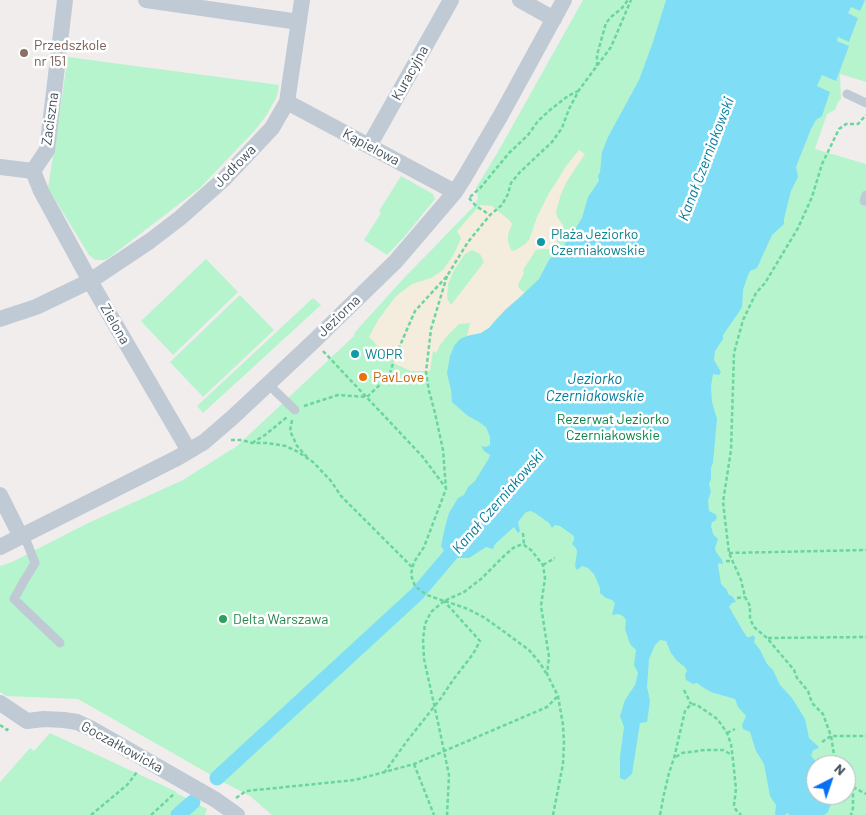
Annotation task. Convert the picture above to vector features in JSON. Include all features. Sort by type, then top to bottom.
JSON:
[{"type":"street","name":"Zaciszna","points":[[33,171],[47,150],[65,0]]},
{"type":"street","points":[[146,0],[299,22]]},
{"type":"street","name":"Jodłowa","points":[[90,281],[150,241],[203,199],[272,128],[287,102],[302,0]]},
{"type":"street","name":"Kuracyjna","points":[[369,146],[451,0]]},
{"type":"street","points":[[520,0],[554,19]]},
{"type":"street","name":"Jeziorna","points":[[0,547],[204,442],[234,417],[314,341],[462,195],[469,170],[564,0]]},
{"type":"street","name":"Kąpielowa","points":[[287,102],[462,195]]},
{"type":"street","points":[[0,167],[33,171],[41,191],[90,281],[36,307],[0,319]]},
{"type":"street","name":"Zielona","points":[[90,281],[189,451]]},
{"type":"street","points":[[0,495],[23,536]]},
{"type":"street","name":"Goczałkowicka","points":[[0,703],[27,721],[44,719],[77,722],[90,728],[231,810]]},
{"type":"lane","points":[[847,94],[866,102]]},
{"type":"lane","points":[[866,195],[864,201],[866,201]]},
{"type":"lane","points":[[268,384],[294,414]]},
{"type":"lane","points":[[23,536],[35,563],[14,599],[60,643]]},
{"type":"path","points":[[367,397],[390,376],[395,357],[415,311],[447,276],[468,242],[490,215],[502,205],[511,183],[552,142],[562,128],[579,90],[611,47],[630,0]]},
{"type":"path","points":[[597,66],[597,55],[606,23],[630,0]]},
{"type":"path","points":[[490,215],[462,195],[481,187],[538,121],[568,96],[579,90]]},
{"type":"path","points":[[834,755],[831,736],[823,714],[812,703],[808,691],[794,670],[767,638],[754,627],[750,619],[750,606],[729,553],[722,502],[731,450],[734,353],[741,327],[756,293],[765,283],[798,228],[812,197],[822,164],[838,129],[846,124],[858,124],[866,115]]},
{"type":"path","points":[[447,276],[431,329],[426,372],[443,450],[446,489],[424,547],[414,562],[411,574],[415,586],[427,595],[468,609],[499,628],[529,650],[547,674],[558,696],[564,743],[563,764],[553,815]]},
{"type":"path","points":[[314,341],[422,456],[446,489]]},
{"type":"path","points":[[294,414],[290,432],[298,446],[331,480],[341,496],[413,568]]},
{"type":"path","points":[[217,431],[229,440],[242,440],[252,443],[267,442],[286,446],[310,460]]},
{"type":"path","points":[[522,533],[524,545],[544,565],[545,578],[541,606],[549,657],[547,674]]},
{"type":"path","points":[[448,815],[449,775],[424,660],[423,639],[425,624],[431,612],[444,601],[464,592],[513,548],[524,545]]},
{"type":"path","points":[[729,553],[866,550]]},
{"type":"path","points":[[544,565],[555,558]]},
{"type":"path","points":[[726,561],[733,561]]},
{"type":"path","points":[[737,598],[745,597]]},
{"type":"path","points":[[384,773],[473,654],[480,641],[444,601]]},
{"type":"path","points":[[767,638],[866,637]]},
{"type":"path","points":[[684,690],[691,704]]},
{"type":"path","points":[[231,810],[246,791],[355,780],[414,764],[547,707],[558,696]]},
{"type":"path","points":[[691,704],[697,705],[716,718],[727,733],[733,756],[736,789],[734,805],[741,815]]},
{"type":"path","points":[[660,815],[685,711],[691,704]]},
{"type":"path","points":[[0,725],[7,730]]},
{"type":"path","points":[[727,733],[735,728]]},
{"type":"path","points":[[822,742],[831,736],[866,736]]},
{"type":"path","points":[[674,758],[682,753],[705,750],[723,750],[733,756]]},
{"type":"path","points":[[91,815],[128,785],[146,760]]},
{"type":"path","points":[[414,764],[434,815]]},
{"type":"path","points":[[151,815],[171,798],[184,782]]},
{"type":"green space","name":"Rezerwat Jeziorko Czerniakowskie","points":[[583,0],[866,0],[866,82],[840,74],[841,99],[835,110],[827,114],[815,149],[866,164],[866,815],[272,815],[250,796],[223,782],[422,598],[413,590],[211,775],[78,699],[6,696],[0,692],[0,566],[183,480],[237,446],[354,336],[355,332],[405,277],[475,205],[478,198],[476,188]]},
{"type":"green space","points":[[68,57],[279,85],[277,96],[266,116],[200,188],[106,260],[95,260],[89,255],[48,188]]},
{"type":"green space","points":[[401,176],[433,194],[435,199],[387,255],[364,240],[381,213],[379,211]]},
{"type":"green space","points":[[206,259],[238,292],[173,355],[141,321]]},
{"type":"green space","points":[[240,295],[274,330],[203,397],[170,362]]},
{"type":"green space","points":[[313,298],[321,305],[203,413],[197,406]]},
{"type":"green space","points":[[50,733],[175,791],[207,809],[205,815],[0,815],[0,782],[30,748],[34,751]]},
{"type":"sand","points":[[579,150],[585,154],[567,181],[561,194],[556,212],[563,225],[553,249],[536,250],[523,270],[524,273],[518,285],[525,293],[496,319],[489,328],[481,333],[467,336],[470,323],[459,324],[447,336],[436,353],[433,351],[430,371],[411,371],[395,364],[369,337],[378,320],[396,296],[412,284],[431,278],[443,270],[454,254],[461,238],[457,231],[480,205],[492,206],[512,224],[508,235],[511,250],[514,251],[525,244],[529,240],[537,217],[549,193],[566,166]],"holes":[[[472,250],[480,254],[484,262],[451,305],[447,298],[448,284],[454,270],[465,254]]]},
{"type":"water","name":"Jeziorko Czerniakowskie","points":[[666,0],[865,0],[860,11],[851,7],[848,13],[858,18],[849,42],[838,37],[837,41],[849,46],[836,81],[822,75],[817,86],[830,92],[822,116],[816,120],[811,129],[796,167],[798,177],[791,191],[784,224],[772,235],[757,268],[750,271],[748,275],[743,290],[742,307],[723,335],[723,339],[715,351],[714,360],[721,372],[719,375],[713,374],[711,386],[712,402],[717,419],[709,484],[711,492],[708,500],[709,511],[717,517],[711,526],[713,534],[718,539],[715,548],[716,552],[723,564],[719,563],[718,565],[721,584],[736,602],[732,603],[729,607],[743,631],[747,637],[753,635],[755,638],[754,642],[767,664],[773,670],[780,685],[792,698],[805,719],[809,738],[819,747],[813,750],[811,755],[806,755],[806,805],[830,805],[828,812],[824,815],[775,814],[776,805],[770,796],[764,764],[756,751],[750,732],[743,729],[742,725],[746,716],[738,707],[735,699],[711,692],[697,683],[693,684],[686,680],[685,674],[687,671],[685,667],[671,653],[666,641],[660,640],[655,645],[649,659],[647,687],[650,701],[647,722],[640,723],[632,774],[625,780],[620,778],[620,757],[624,727],[620,716],[625,700],[635,685],[638,673],[634,665],[636,650],[630,644],[625,629],[626,620],[618,614],[612,615],[615,603],[600,593],[600,588],[594,574],[588,568],[582,566],[577,570],[575,566],[577,552],[572,544],[574,536],[560,526],[555,525],[552,528],[549,523],[531,511],[526,512],[518,522],[520,531],[518,533],[514,527],[495,544],[493,549],[486,547],[469,558],[458,558],[448,557],[441,546],[449,513],[458,498],[464,495],[468,487],[475,481],[490,455],[481,446],[486,447],[490,445],[490,437],[486,427],[468,416],[452,402],[447,373],[454,346],[460,339],[481,333],[489,328],[505,310],[539,279],[550,258],[556,256],[572,234],[582,218],[588,197],[599,181],[598,176],[602,152],[608,137],[639,80]]},
{"type":"waterway","name":"Kanał Czerniakowski","points":[[217,778],[417,594],[462,541]]},
{"type":"waterway","name":"Kanał Czerniakowski","points":[[178,815],[193,802]]},
{"type":"place","name":"Przedszkole nr 151","points":[[24,53]]},
{"type":"place","name":"Plaża Jeziorko Czerniakowskie","points":[[541,242]]},
{"type":"place","name":"WOPR","points":[[355,354]]},
{"type":"place","name":"PavLove","points":[[363,377]]},
{"type":"place","name":"Delta Warszawa","points":[[223,619]]}]
